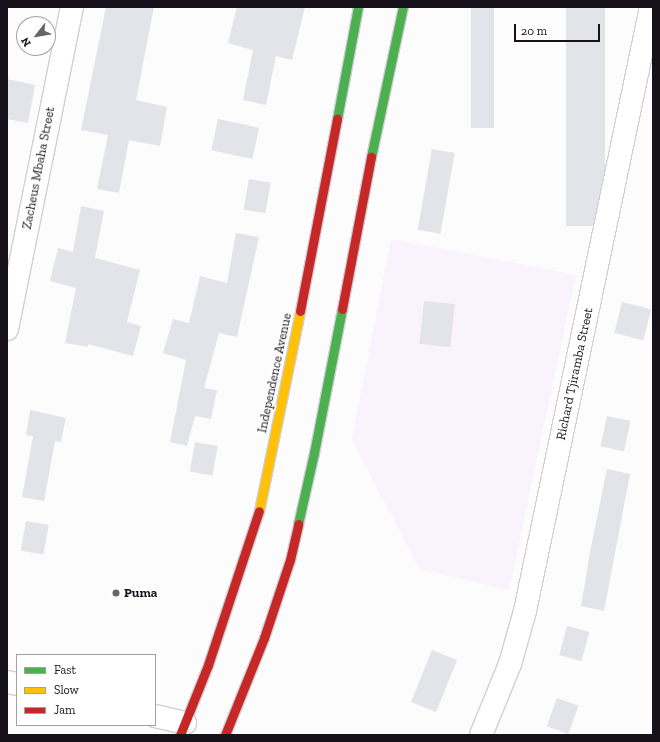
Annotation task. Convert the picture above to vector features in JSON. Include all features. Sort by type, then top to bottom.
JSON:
[{"type":"main road","name":"Independence Avenue","points":[[182,729],[216,644],[257,520],[283,399],[358,7]]},
{"type":"main road","points":[[225,735],[264,638],[290,560],[314,453],[375,138],[403,7]]},
{"type":"street","name":"Zacheus Mbaha Street","points":[[7,329],[72,7]]},
{"type":"street","name":"Richard Tjiramba Street","points":[[481,735],[510,664],[525,611],[651,7]]},
{"type":"street","points":[[156,716],[182,729]]},
{"type":"shaded area","points":[[391,239],[576,275],[509,590],[419,569],[352,439]]},
{"type":"building","points":[[106,7],[154,7],[136,100],[167,107],[160,146],[129,140],[119,193],[97,189],[108,135],[81,130]]},
{"type":"building","points":[[237,7],[305,7],[292,60],[276,56],[266,105],[243,100],[253,50],[228,43]]},
{"type":"building","points":[[471,7],[494,7],[494,128],[471,128]]},
{"type":"building","points":[[566,7],[605,7],[605,226],[566,226]]},
{"type":"building","points":[[7,79],[35,85],[28,123],[7,119]]},
{"type":"building","points":[[218,119],[259,128],[252,159],[211,150]]},
{"type":"building","points":[[432,149],[455,153],[440,234],[418,230]]},
{"type":"building","points":[[249,179],[271,183],[265,213],[244,210]]},
{"type":"building","points":[[81,206],[104,211],[95,258],[140,270],[127,322],[141,326],[133,356],[88,344],[88,347],[65,343],[76,288],[50,281],[58,248],[73,252]]},
{"type":"building","points":[[236,233],[259,237],[237,337],[219,333],[204,388],[217,390],[211,419],[195,416],[187,446],[170,442],[186,360],[163,353],[173,319],[189,323],[200,276],[227,283]]},
{"type":"building","points":[[424,301],[455,304],[450,347],[420,344]]},
{"type":"building","points":[[622,302],[651,309],[643,340],[614,333]]},
{"type":"building","points":[[30,410],[66,418],[61,442],[55,441],[44,501],[22,497],[33,436],[26,435]]},
{"type":"building","points":[[607,416],[630,421],[624,451],[601,446]]},
{"type":"building","points":[[195,442],[218,446],[212,476],[190,472]]},
{"type":"building","points":[[607,469],[630,474],[604,611],[581,606],[590,552]]},
{"type":"building","points":[[26,521],[49,525],[43,555],[21,551]]},
{"type":"building","points":[[567,626],[589,632],[581,661],[559,655]]},
{"type":"building","points":[[432,650],[457,660],[436,712],[411,702]]},
{"type":"building","points":[[557,698],[579,706],[568,734],[547,726]]},
{"type":"traffic: fast","points":[[337,119],[358,7]]},
{"type":"traffic: fast","points":[[371,157],[403,7]]},
{"type":"traffic: fast","points":[[298,524],[314,453],[342,309]]},
{"type":"traffic: slow","points":[[259,511],[300,311]]},
{"type":"traffic: jam","points":[[300,311],[337,119]]},
{"type":"traffic: jam","points":[[342,309],[371,157]]},
{"type":"traffic: jam","points":[[180,735],[208,665],[259,511]]},
{"type":"traffic: jam","points":[[225,735],[264,638],[290,560],[298,524]]},
{"type":"place","name":"Puma","points":[[116,593]]}]
